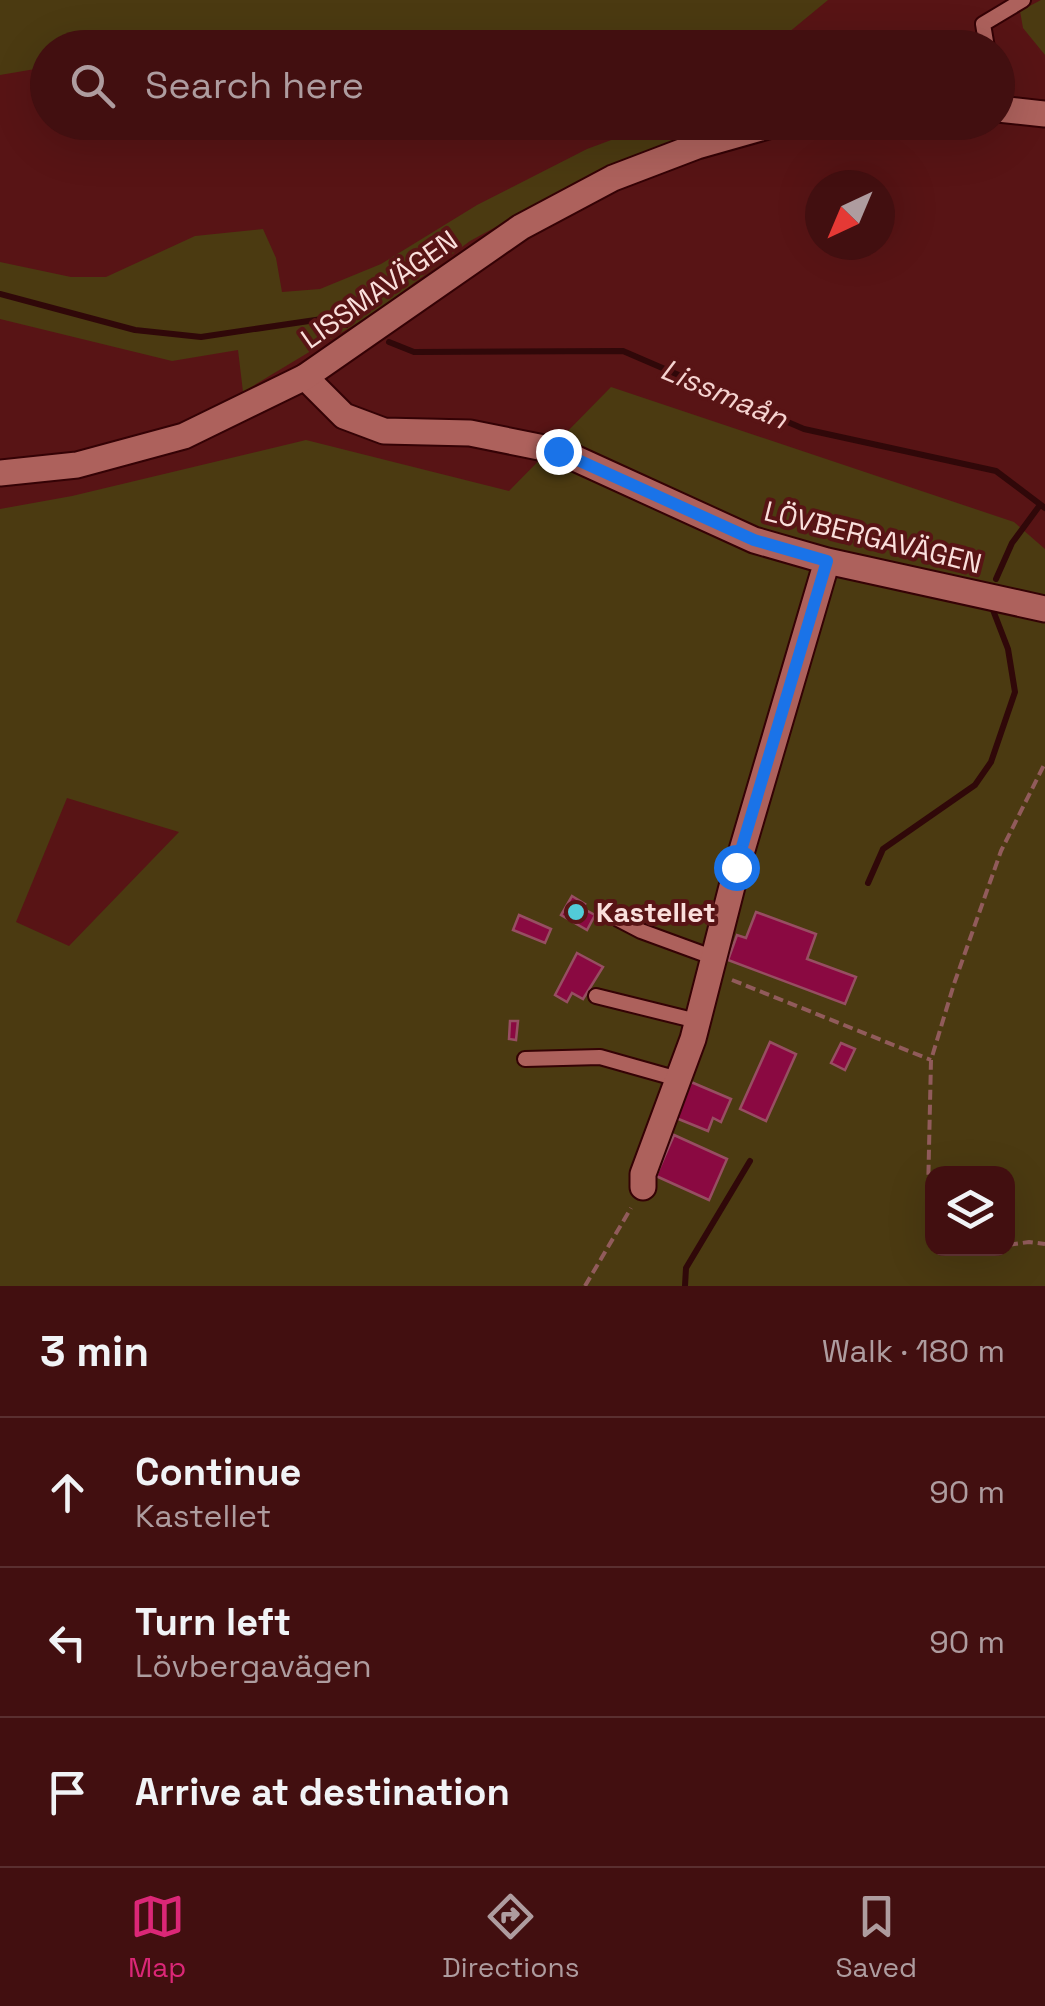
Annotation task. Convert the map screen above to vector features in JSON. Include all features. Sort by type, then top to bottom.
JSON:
[{"type":"street","points":[[1015,111],[1045,114]]},
{"type":"street","name":"LISSMAVÄGEN","points":[[0,473],[77,465],[184,436],[305,377],[521,227],[613,178],[718,140]]},
{"type":"street","name":"LÖVBERGAVÄGEN","points":[[305,377],[344,416],[384,431],[470,433],[558,451],[754,540],[827,561],[1045,610]]},
{"type":"street","points":[[642,1186],[697,1022],[827,561]]},
{"type":"lane","points":[[984,30],[983,24],[1022,0]]},
{"type":"lane","points":[[618,919],[711,964]]},
{"type":"lane","points":[[596,996],[697,1022]]},
{"type":"lane","points":[[525,1059],[600,1057],[678,1079]]},
{"type":"path","points":[[929,1166],[932,1060],[954,984],[1001,852],[1045,763]]},
{"type":"path","points":[[711,964],[932,1060]]},
{"type":"path","points":[[585,1286],[642,1186]]},
{"type":"path","points":[[1015,1244],[1045,1244]]},
{"type":"shaded area","points":[[0,0],[828,0],[792,30],[30,30],[30,70],[0,75]]},
{"type":"shaded area","points":[[1045,0],[1045,55],[1023,28],[1020,11]]},
{"type":"shaded area","points":[[611,140],[676,140],[582,180],[470,241],[374,313],[243,392],[238,350],[172,361],[0,319],[0,262],[71,277],[106,277],[195,236],[263,229],[276,258],[282,292],[320,289],[381,264],[477,205]]},
{"type":"shaded area","points":[[611,387],[1014,522],[1045,549],[1045,1286],[0,1286],[0,509],[72,496],[306,440],[509,491]],"holes":[[[67,798],[179,832],[69,946],[16,922]]]},
{"type":"building","name":"Kastellet","points":[[572,896],[595,915],[587,930],[561,915]]},
{"type":"building","points":[[756,912],[816,934],[807,959],[856,977],[845,1004],[728,960],[737,935],[746,938]]},
{"type":"building","points":[[519,915],[551,929],[545,943],[513,930]]},
{"type":"building","points":[[577,953],[603,967],[583,999],[572,993],[567,1002],[555,995]]},
{"type":"building","points":[[510,1021],[518,1021],[516,1040],[509,1039]]},
{"type":"building","points":[[770,1042],[796,1054],[766,1121],[740,1109]]},
{"type":"building","points":[[841,1043],[855,1049],[845,1070],[831,1063]]},
{"type":"building","points":[[691,1082],[731,1099],[721,1122],[713,1118],[708,1131],[676,1118]]},
{"type":"building","points":[[674,1135],[727,1159],[709,1200],[656,1176]]},
{"type":"waterway","name":"Lissmaån","points":[[0,294],[135,330],[201,337],[329,318],[346,325]]},
{"type":"waterway","name":"Lissmaån","points":[[389,342],[414,352],[623,351],[804,429],[996,471],[1045,508]]},
{"type":"waterway","points":[[996,579],[1012,543],[1040,505]]},
{"type":"waterway","points":[[868,883],[883,849],[975,785],[991,762],[1015,692],[1008,649],[993,610]]},
{"type":"waterway","points":[[685,1286],[686,1268],[750,1161]]},
{"type":"place","name":"Kastellet","points":[[576,912]]},
{"type":"route","points":[[558,451],[754,540],[827,561],[736,867]]}]
